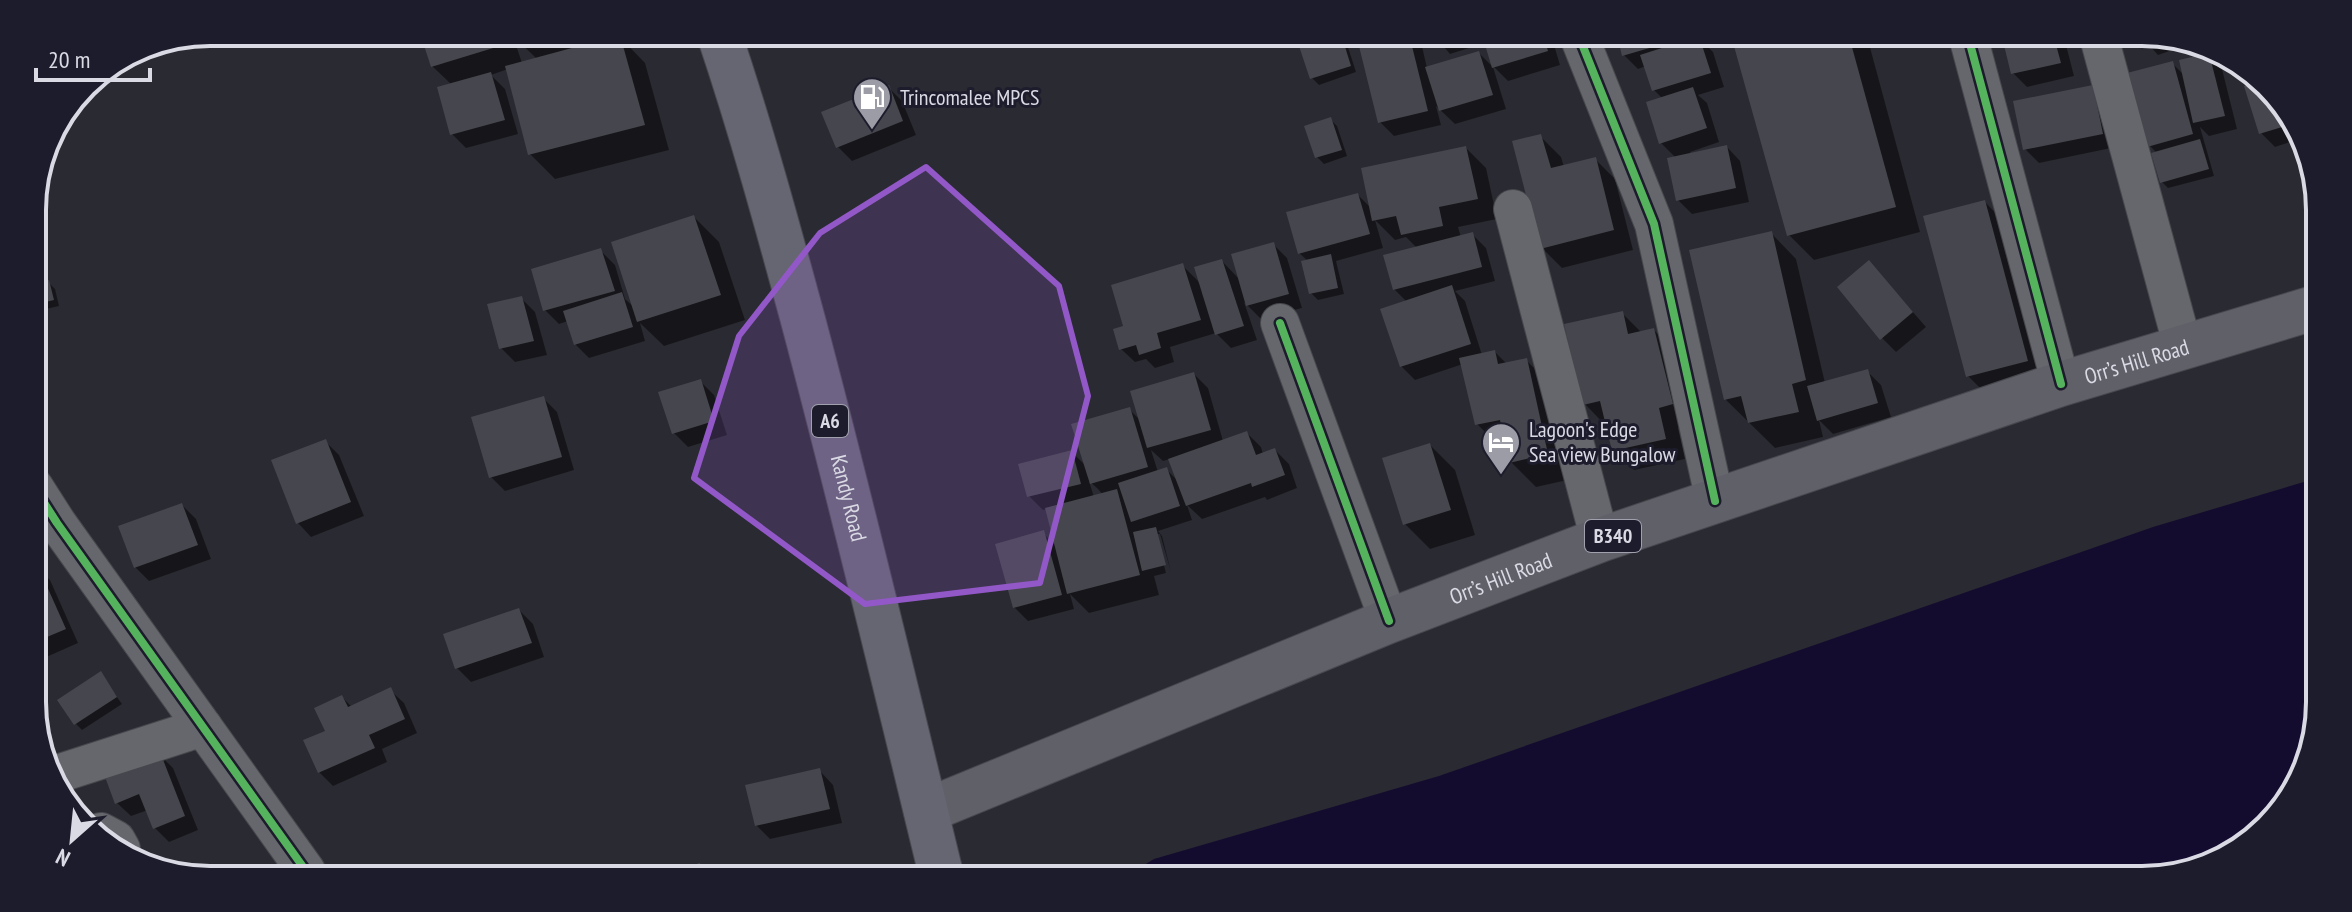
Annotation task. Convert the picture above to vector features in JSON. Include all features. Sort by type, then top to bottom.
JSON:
[{"type":"highway","name":"Kandy Road","points":[[723,46],[751,129],[825,403],[872,583],[939,866]]},
{"type":"main road","name":"Orr’s Hill Road","points":[[926,811],[1389,621],[1600,540],[2061,384],[2306,310]]},
{"type":"street","points":[[1583,46],[1654,224],[1715,501]]},
{"type":"street","points":[[1971,46],[2061,384]]},
{"type":"street","points":[[2101,46],[2183,347]]},
{"type":"street","points":[[1513,209],[1600,540]]},
{"type":"street","points":[[1280,323],[1389,621]]},
{"type":"street","points":[[46,528],[203,727],[302,866]]},
{"type":"street","points":[[62,772],[203,727]]},
{"type":"highlighted area","points":[[926,167],[1059,286],[1088,396],[1040,583],[865,604],[694,478],[739,336],[820,233]]},
{"type":"shaded area","points":[[2306,481],[2306,713],[2297,755],[2278,793],[2258,818],[2224,844],[2195,857],[2153,866],[1143,866],[1154,859],[1439,776],[2153,527]]},
{"type":"building","points":[[424,46],[500,46],[431,67]]},
{"type":"building","points":[[579,46],[623,46],[645,125],[528,155],[505,66]]},
{"type":"building","points":[[1299,46],[1345,46],[1351,66],[1310,79]]},
{"type":"building","points":[[1359,46],[1412,46],[1428,111],[1378,123]]},
{"type":"building","points":[[1485,46],[1546,46],[1548,51],[1492,68]]},
{"type":"building","points":[[1620,46],[1656,46],[1622,56]]},
{"type":"building","points":[[1668,46],[1702,46],[1711,73],[1652,91],[1640,55]]},
{"type":"building","points":[[1734,46],[1852,46],[1896,207],[1787,236]]},
{"type":"building","points":[[2004,46],[2056,46],[2061,63],[2011,74]]},
{"type":"building","points":[[1479,51],[1493,95],[1439,111],[1425,67]]},
{"type":"building","points":[[2197,56],[2211,61],[2225,116],[2193,123],[2179,60]]},
{"type":"building","points":[[2173,61],[2193,134],[2147,147],[2127,73]]},
{"type":"building","points":[[491,72],[505,120],[450,135],[437,87]]},
{"type":"building","points":[[889,85],[903,121],[836,148],[821,112]]},
{"type":"building","points":[[2093,85],[2103,134],[2023,150],[2013,101]]},
{"type":"building","points":[[2247,85],[2265,102],[2283,127],[2259,134],[2244,86]]},
{"type":"building","points":[[1693,87],[1707,128],[1659,144],[1646,102]]},
{"type":"building","points":[[1331,117],[1342,150],[1315,158],[1304,126]]},
{"type":"building","points":[[1541,134],[1551,168],[1596,157],[1614,230],[1540,249],[1512,141]]},
{"type":"building","points":[[2200,139],[2209,169],[2160,183],[2151,153]]},
{"type":"building","points":[[1727,145],[1736,188],[1676,201],[1667,158]]},
{"type":"building","points":[[1466,146],[1478,199],[1439,207],[1443,226],[1401,235],[1396,216],[1372,221],[1361,168]]},
{"type":"building","points":[[1358,193],[1370,234],[1298,254],[1286,212]]},
{"type":"building","points":[[1985,200],[2028,361],[1966,377],[1923,216]]},
{"type":"building","points":[[694,215],[721,295],[637,322],[611,242]]},
{"type":"building","points":[[1772,231],[1806,380],[1792,384],[1799,412],[1748,423],[1741,396],[1724,400],[1689,250]]},
{"type":"building","points":[[1473,232],[1482,267],[1393,290],[1383,255]]},
{"type":"building","points":[[1274,242],[1289,294],[1246,306],[1231,254]]},
{"type":"building","points":[[601,248],[615,291],[543,311],[531,269]]},
{"type":"building","points":[[1331,254],[1338,288],[1309,294],[1301,261]]},
{"type":"building","points":[[1222,259],[1244,326],[1215,335],[1194,267]]},
{"type":"building","points":[[1869,260],[1913,312],[1880,340],[1837,287]]},
{"type":"building","points":[[1183,263],[1201,320],[1157,333],[1161,348],[1139,355],[1136,345],[1119,350],[1113,329],[1123,326],[1111,285]]},
{"type":"building","points":[[49,280],[54,300],[46,302],[46,281]]},
{"type":"building","points":[[1452,285],[1471,344],[1400,367],[1380,309]]},
{"type":"building","points":[[622,292],[633,327],[574,345],[563,311]]},
{"type":"building","points":[[522,296],[534,341],[499,349],[487,304]]},
{"type":"building","points":[[1623,311],[1628,334],[1654,328],[1673,404],[1659,408],[1666,439],[1612,451],[1600,401],[1583,405],[1564,324]]},
{"type":"building","points":[[1495,350],[1498,364],[1527,358],[1548,454],[1509,463],[1500,420],[1475,425],[1459,358]]},
{"type":"building","points":[[1868,369],[1878,403],[1817,421],[1807,386]]},
{"type":"building","points":[[1194,372],[1211,430],[1147,448],[1130,391]]},
{"type":"building","points":[[701,379],[714,421],[672,434],[658,392]]},
{"type":"building","points":[[544,396],[562,457],[489,478],[471,417]]},
{"type":"building","points":[[1130,407],[1148,467],[1090,484],[1071,424]]},
{"type":"building","points":[[1247,431],[1256,455],[1275,448],[1285,475],[1252,487],[1251,483],[1186,506],[1168,459]]},
{"type":"building","points":[[326,439],[351,502],[296,524],[271,460]]},
{"type":"building","points":[[1430,443],[1451,510],[1403,525],[1382,458]]},
{"type":"building","points":[[1072,450],[1081,484],[1027,497],[1018,464]]},
{"type":"building","points":[[1167,467],[1180,506],[1131,522],[1118,483]]},
{"type":"building","points":[[1117,489],[1140,575],[1067,594],[1045,508]]},
{"type":"building","points":[[182,503],[198,545],[134,568],[118,526]]},
{"type":"building","points":[[1156,527],[1166,565],[1142,571],[1133,532]]},
{"type":"building","points":[[1044,530],[1062,595],[1013,608],[995,544]]},
{"type":"building","points":[[46,584],[66,629],[46,637]]},
{"type":"building","points":[[519,608],[532,643],[455,669],[443,634]]},
{"type":"building","points":[[101,671],[117,697],[74,725],[57,700]]},
{"type":"building","points":[[391,687],[405,719],[369,735],[375,748],[318,773],[303,740],[325,731],[314,708],[342,695],[348,707]]},
{"type":"building","points":[[160,752],[185,816],[153,829],[139,794],[115,804],[104,774]]},
{"type":"building","points":[[820,768],[830,809],[755,826],[745,785]]},
{"type":"cycle path","points":[[1583,46],[1654,224],[1715,501]]},
{"type":"cycle path","points":[[1971,46],[2061,384]]},
{"type":"cycle path","points":[[1280,323],[1389,621]]},
{"type":"cycle path","points":[[46,506],[302,866]]},
{"type":"place","name":"Trincomalee MPCS","points":[[872,131]]},
{"type":"place","name":"Lagoon's Edge Sea view Bungalow","points":[[1501,476]]}]
